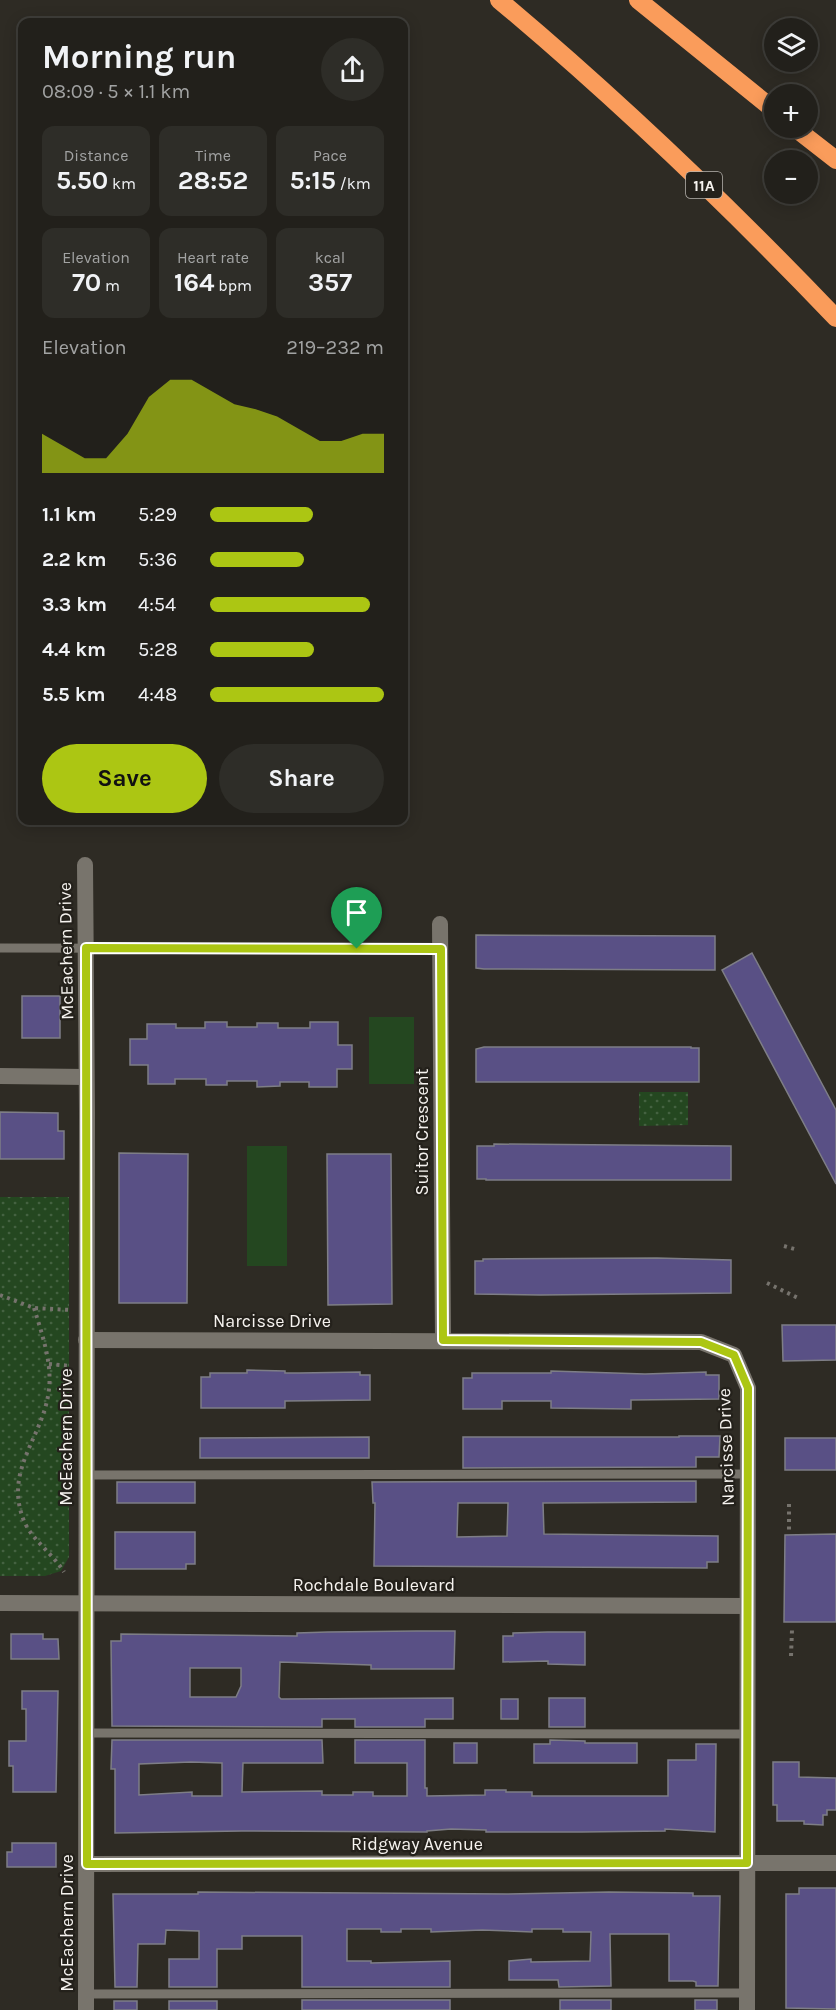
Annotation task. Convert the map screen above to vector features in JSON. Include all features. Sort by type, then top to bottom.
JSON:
[{"type":"highway","name":"11A","points":[[499,0],[567,57],[748,227],[836,318]]},
{"type":"highway","points":[[638,0],[764,102]]},
{"type":"highway","points":[[808,138],[836,160]]},
{"type":"street","name":"McEachern Drive","points":[[85,864],[86,2002]]},
{"type":"street","name":"Suitor Crescent","points":[[440,924],[443,1340]]},
{"type":"street","points":[[0,1076],[86,1077]]},
{"type":"street","name":"Narcisse Drive","points":[[86,1340],[701,1342],[734,1355],[748,1388],[747,2002]]},
{"type":"street","name":"Rochdale Boulevard","points":[[0,1603],[747,1606]]},
{"type":"street","name":"Ridgway Avenue","points":[[87,1864],[836,1863]]},
{"type":"lane","points":[[0,948],[441,949]]},
{"type":"lane","points":[[86,1475],[748,1474]]},
{"type":"lane","points":[[86,1733],[747,1734]]},
{"type":"lane","points":[[86,2002],[747,2002]]},
{"type":"path","points":[[784,1246],[798,1250]]},
{"type":"path","points":[[767,1283],[798,1298]]},
{"type":"path","points":[[0,1294],[34,1308],[71,1310]]},
{"type":"path","points":[[34,1308],[49,1364],[50,1388],[46,1406],[20,1469],[18,1495],[28,1528],[64,1572]]},
{"type":"path","points":[[49,1364],[71,1366]]},
{"type":"path","points":[[789,1504],[789,1530]]},
{"type":"path","points":[[791,1656],[792,1630]]},
{"type":"green space","points":[[369,1017],[414,1017],[414,1084],[369,1084]]},
{"type":"green space","points":[[639,1092],[688,1092],[688,1125],[639,1126]]},
{"type":"green space","points":[[247,1146],[287,1146],[287,1266],[247,1266]]},
{"type":"green space","points":[[0,1197],[69,1197],[69,1557],[61,1571],[45,1576],[0,1576]]},
{"type":"building","points":[[476,935],[715,936],[715,970],[476,968]]},
{"type":"building","points":[[752,953],[836,1110],[836,1184],[722,970]]},
{"type":"building","points":[[22,996],[60,996],[60,1038],[22,1038]]},
{"type":"building","points":[[205,1022],[227,1022],[227,1027],[257,1027],[257,1023],[278,1023],[278,1028],[310,1028],[310,1022],[338,1022],[338,1045],[352,1045],[352,1069],[337,1069],[337,1087],[309,1087],[309,1082],[280,1082],[280,1086],[257,1087],[257,1081],[227,1081],[227,1085],[206,1085],[206,1079],[175,1079],[175,1084],[148,1084],[148,1065],[130,1065],[130,1039],[147,1039],[147,1024],[176,1024],[176,1028],[205,1028]]},
{"type":"building","points":[[484,1047],[699,1048],[699,1082],[476,1082],[476,1049]]},
{"type":"building","points":[[0,1112],[58,1113],[58,1131],[64,1131],[64,1159],[0,1159]]},
{"type":"building","points":[[494,1144],[731,1146],[731,1180],[477,1179],[477,1146],[494,1146]]},
{"type":"building","points":[[119,1153],[188,1154],[187,1303],[119,1303]]},
{"type":"building","points":[[327,1154],[391,1154],[392,1304],[328,1305]]},
{"type":"building","points":[[483,1259],[731,1260],[731,1293],[475,1294],[475,1261],[483,1261]]},
{"type":"building","points":[[782,1325],[836,1325],[836,1360],[783,1361]]},
{"type":"building","points":[[247,1370],[285,1371],[285,1373],[360,1372],[360,1375],[370,1375],[370,1400],[285,1401],[285,1408],[201,1408],[201,1377],[210,1377],[210,1373],[247,1373]]},
{"type":"building","points":[[551,1371],[645,1374],[706,1372],[706,1375],[719,1375],[719,1399],[631,1400],[631,1409],[551,1408],[551,1401],[502,1401],[502,1409],[463,1409],[463,1378],[472,1378],[472,1373],[551,1373]]},
{"type":"building","points":[[720,1436],[719,1457],[696,1457],[696,1467],[463,1468],[463,1437]]},
{"type":"building","points":[[369,1437],[369,1458],[200,1458],[200,1438]]},
{"type":"building","points":[[785,1438],[836,1438],[836,1470],[785,1470]]},
{"type":"building","points":[[696,1481],[696,1502],[543,1503],[544,1534],[718,1536],[718,1562],[707,1562],[707,1568],[374,1566],[375,1503],[373,1503],[372,1482]],"holes":[[[458,1503],[508,1503],[507,1536],[457,1537]]]},
{"type":"building","points":[[117,1482],[195,1482],[195,1503],[117,1503]]},
{"type":"building","points":[[115,1532],[195,1532],[195,1564],[186,1564],[186,1569],[115,1569]]},
{"type":"building","points":[[836,1534],[836,1622],[784,1622],[785,1535]]},
{"type":"building","points":[[455,1631],[454,1669],[371,1669],[371,1665],[280,1662],[279,1697],[281,1699],[453,1698],[453,1719],[425,1719],[425,1727],[355,1727],[355,1719],[322,1719],[322,1727],[112,1726],[111,1641],[121,1641],[121,1634],[297,1636],[297,1633]],"holes":[[[190,1668],[241,1668],[241,1686],[236,1697],[190,1697]]]},
{"type":"building","points":[[585,1632],[585,1665],[548,1664],[548,1661],[503,1662],[503,1636],[513,1636],[513,1633]]},
{"type":"building","points":[[11,1634],[43,1634],[43,1639],[58,1639],[59,1659],[11,1659]]},
{"type":"building","points":[[22,1691],[58,1691],[56,1792],[13,1792],[13,1766],[9,1766],[9,1741],[26,1741],[26,1709],[22,1709]]},
{"type":"building","points":[[549,1698],[585,1698],[585,1727],[549,1727]]},
{"type":"building","points":[[501,1699],[518,1699],[518,1719],[501,1719]]},
{"type":"building","points":[[112,1740],[322,1740],[323,1763],[243,1763],[242,1792],[322,1791],[322,1795],[353,1795],[353,1792],[373,1792],[373,1796],[407,1796],[407,1763],[355,1763],[355,1740],[425,1740],[427,1796],[485,1795],[485,1790],[506,1790],[506,1792],[532,1792],[532,1796],[668,1796],[668,1760],[696,1760],[696,1744],[716,1744],[715,1832],[665,1829],[665,1831],[486,1832],[486,1830],[451,1829],[427,1832],[115,1833],[115,1769],[111,1769]],"holes":[[[222,1763],[222,1796],[192,1796],[192,1792],[139,1795],[139,1764]]]},
{"type":"building","points":[[550,1740],[637,1743],[637,1763],[534,1763],[534,1744],[550,1744]]},
{"type":"building","points":[[454,1743],[477,1743],[477,1763],[454,1763]]},
{"type":"building","points":[[773,1762],[799,1762],[799,1777],[836,1778],[836,1810],[827,1810],[827,1815],[823,1815],[823,1825],[804,1824],[804,1821],[777,1821],[777,1805],[773,1805]]},
{"type":"building","points":[[12,1843],[56,1843],[56,1867],[7,1867],[7,1852],[12,1852]]},
{"type":"building","points":[[799,1888],[836,1888],[836,2009],[786,2008],[786,1894],[799,1894]]},
{"type":"building","points":[[198,1892],[507,1894],[609,1892],[693,1893],[693,1896],[720,1896],[718,1986],[696,1986],[696,1982],[693,1981],[669,1981],[669,1934],[610,1934],[611,1986],[559,1987],[558,1980],[509,1980],[509,1961],[531,1959],[531,1962],[590,1961],[591,1932],[563,1932],[563,1929],[532,1929],[532,1932],[482,1930],[431,1932],[431,1929],[401,1929],[401,1932],[381,1932],[381,1929],[347,1929],[347,1961],[371,1961],[371,1963],[450,1961],[450,1987],[302,1987],[302,1936],[242,1936],[242,1949],[217,1949],[217,1987],[169,1987],[169,1959],[199,1959],[199,1931],[166,1930],[165,1944],[138,1944],[137,1987],[115,1987],[113,1894],[198,1894]]},
{"type":"building","points":[[302,2000],[450,2000],[450,2010],[302,2010]]},
{"type":"building","points":[[560,2000],[611,2000],[611,2010],[560,2010]]},
{"type":"building","points":[[695,2000],[717,2000],[717,2010],[695,2010]]},
{"type":"building","points":[[114,2001],[137,2001],[137,2010],[114,2010]]},
{"type":"building","points":[[169,2001],[217,2001],[217,2010],[169,2010]]},
{"type":"route","points":[[86,948],[357,949],[441,949],[443,1340],[701,1342],[734,1355],[748,1388],[747,1863],[87,1864],[86,948]]}]
